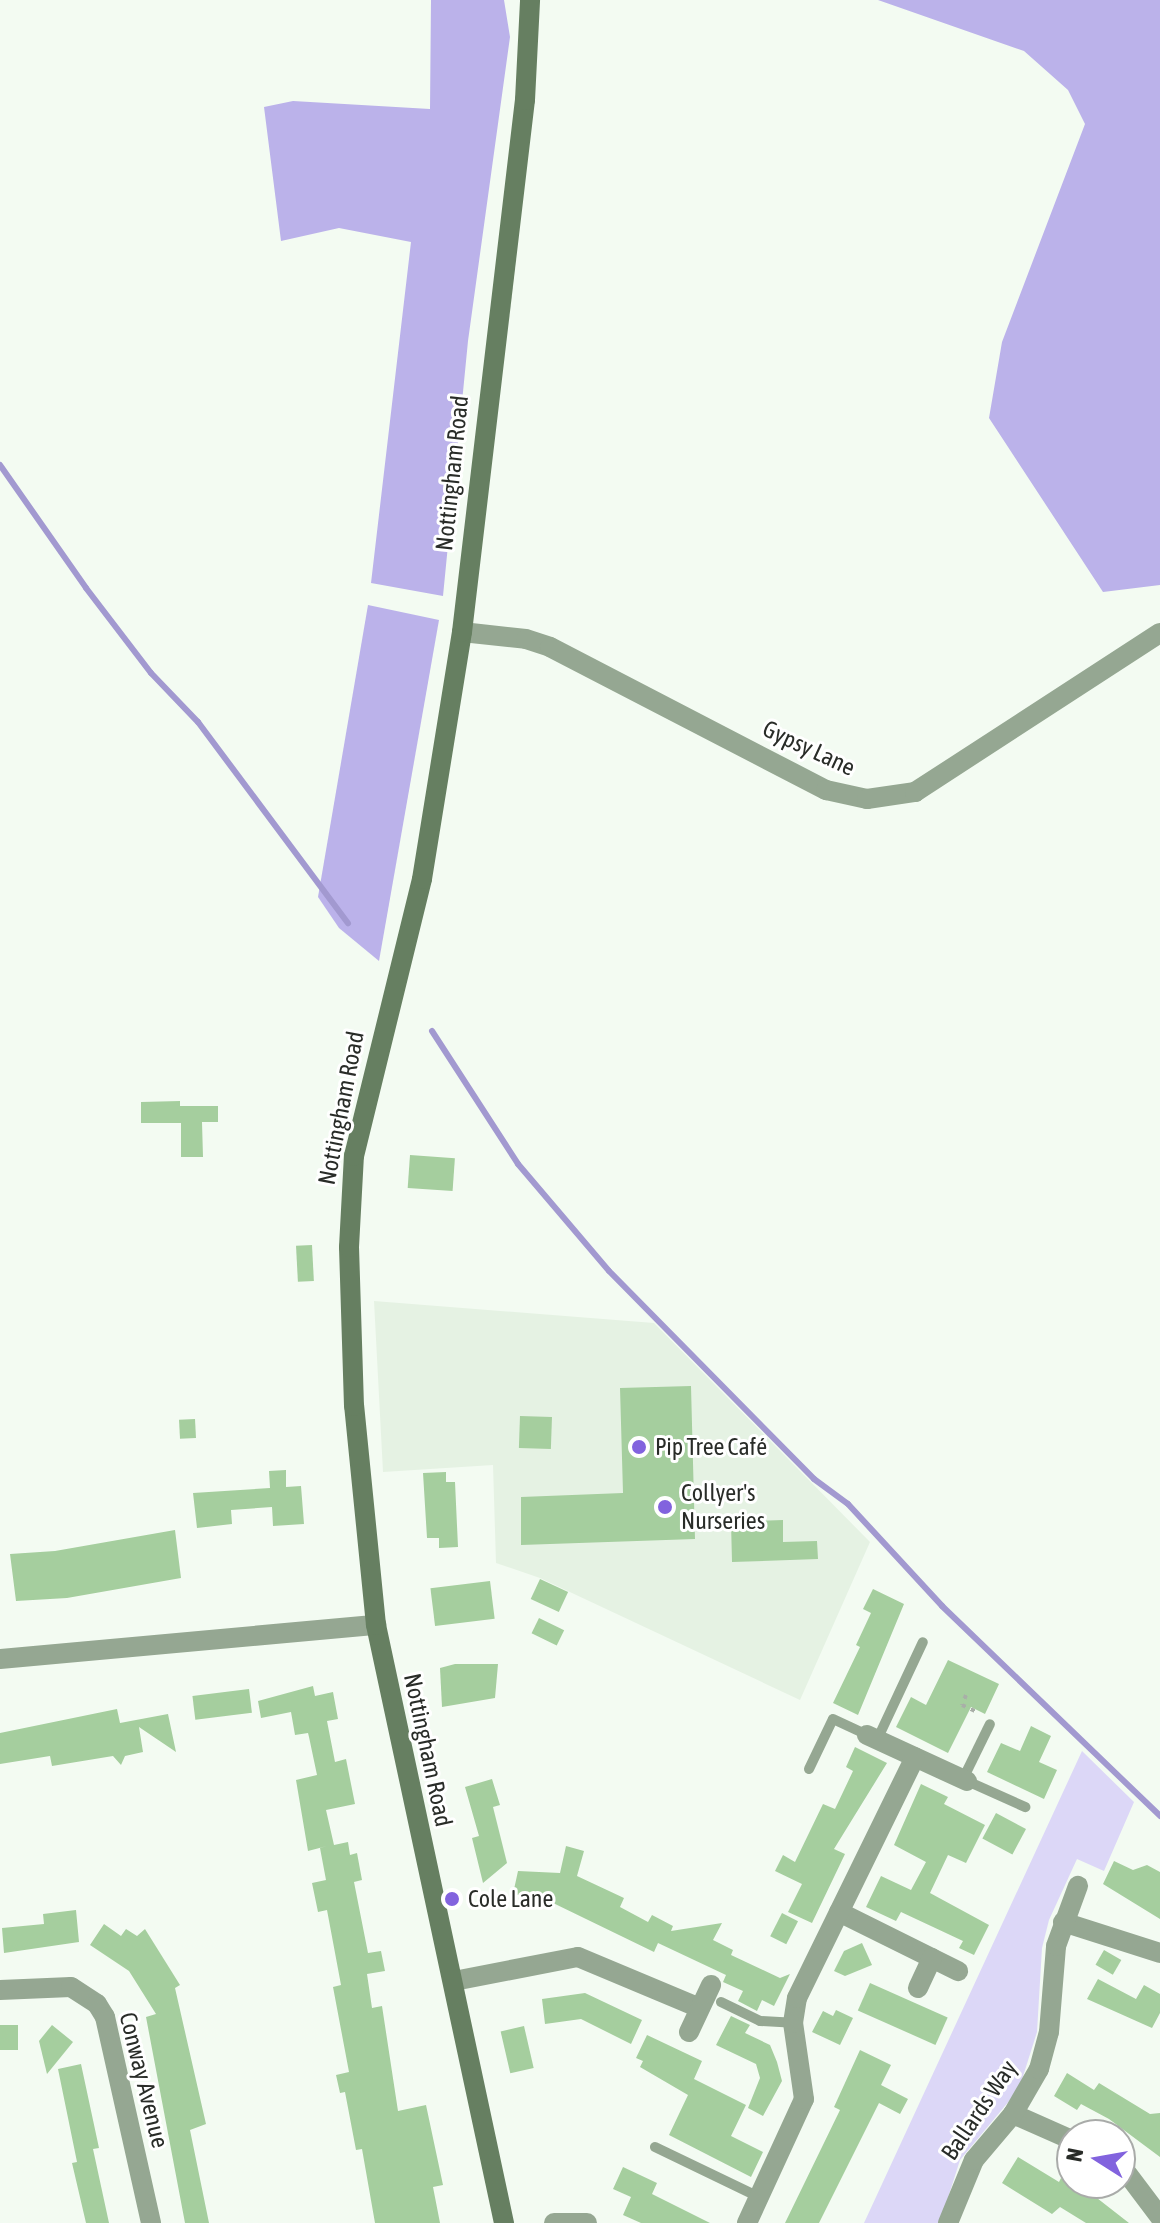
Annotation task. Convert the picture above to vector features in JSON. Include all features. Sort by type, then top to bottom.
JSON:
[{"type":"main road","name":"Nottingham Road","points":[[504,2223],[376,1625],[354,1406],[351,1184],[371,1073],[422,879],[462,632],[525,100],[530,0]]},
{"type":"street","name":"Gypsy Lane","points":[[462,632],[526,639],[550,647],[826,790],[867,799],[915,792],[1160,633]]},
{"type":"street","points":[[0,1659],[376,1625]]},
{"type":"street","points":[[872,1737],[965,1780]]},
{"type":"street","points":[[747,2223],[804,2099],[793,2023],[797,1998],[915,1757]]},
{"type":"street","name":"Ballards Way","points":[[948,2223],[974,2160],[1013,2114],[1045,2050],[1051,1979],[1063,1922],[1078,1886]]},
{"type":"street","points":[[839,1912],[958,1971]]},
{"type":"street","points":[[1063,1922],[1160,1953]]},
{"type":"street","points":[[454,1981],[578,1957],[700,2008]]},
{"type":"street","points":[[918,1988],[932,1958]]},
{"type":"street","name":"Conway Avenue","points":[[0,1990],[71,1987],[97,2004],[105,2017],[151,2223]]},
{"type":"street","points":[[689,2032],[700,2008],[716,1994]]},
{"type":"street","points":[[1013,2114],[1056,2133]]},
{"type":"street","points":[[1136,2185],[1160,2217]]},
{"type":"street","points":[[554,2223],[587,2223]]},
{"type":"lane","points":[[809,1769],[833,1719],[872,1737],[923,1642]]},
{"type":"lane","points":[[990,1724],[965,1780],[1025,1807]]},
{"type":"lane","points":[[716,1994],[760,2021],[793,2023]]},
{"type":"lane","points":[[655,2147],[759,2197]]},
{"type":"path","points":[[966,1695],[962,1705],[990,1724]]},
{"type":"shaded area","points":[[431,0],[504,0],[510,37],[468,341],[443,596],[371,583],[411,242],[339,228],[281,241],[264,107],[293,101],[430,109]]},
{"type":"shaded area","points":[[878,0],[1160,0],[1160,585],[1103,592],[989,418],[1002,342],[1085,124],[1068,90],[1024,51]]},
{"type":"shaded area","points":[[368,605],[439,620],[379,961],[339,928],[318,897]]},
{"type":"shaded area","name":"Collyer's Nurseries","points":[[374,1301],[654,1323],[870,1542],[800,1700],[540,1578],[496,1563],[493,1465],[383,1472]]},
{"type":"shaded area","points":[[1082,1751],[1134,1802],[1104,1871],[1077,1859],[1049,1920],[1042,1948],[1037,2032],[1019,2089],[960,2160],[940,2223],[864,2223]]},
{"type":"building","points":[[180,1101],[180,1106],[218,1106],[218,1122],[202,1122],[203,1157],[181,1157],[181,1123],[141,1123],[141,1102]]},
{"type":"building","points":[[410,1155],[455,1158],[453,1191],[408,1188]]},
{"type":"building","points":[[312,1245],[314,1281],[298,1282],[296,1246]]},
{"type":"building","points":[[691,1386],[695,1539],[521,1545],[521,1497],[623,1493],[620,1388]]},
{"type":"building","points":[[520,1416],[552,1417],[551,1449],[519,1448]]},
{"type":"building","points":[[195,1419],[196,1438],[180,1439],[179,1420]]},
{"type":"building","points":[[286,1470],[286,1487],[301,1486],[304,1524],[273,1526],[272,1507],[231,1510],[232,1524],[197,1528],[193,1493],[270,1488],[269,1471]]},
{"type":"building","points":[[446,1472],[446,1482],[455,1482],[458,1547],[439,1548],[439,1538],[427,1538],[423,1473]]},
{"type":"building","points":[[783,1520],[783,1542],[817,1541],[818,1559],[732,1562],[731,1522]]},
{"type":"building","points":[[175,1530],[181,1578],[67,1598],[16,1601],[10,1554],[55,1551]]},
{"type":"building","points":[[540,1579],[568,1592],[559,1612],[531,1599]]},
{"type":"building","points":[[490,1581],[495,1619],[435,1626],[430,1588]]},
{"type":"building","points":[[873,1589],[904,1604],[858,1715],[833,1703],[860,1647],[856,1645],[871,1613],[863,1609]]},
{"type":"building","points":[[539,1618],[564,1630],[557,1646],[532,1633]]},
{"type":"building","points":[[948,1660],[999,1684],[985,1714],[971,1707],[948,1753],[896,1727],[911,1697],[926,1705]]},
{"type":"building","points":[[455,1664],[498,1664],[495,1698],[442,1707],[440,1668]]},
{"type":"building","points":[[313,1686],[315,1696],[333,1692],[338,1719],[327,1721],[335,1762],[346,1759],[355,1804],[326,1810],[334,1845],[348,1842],[350,1855],[357,1853],[362,1880],[354,1882],[368,1953],[381,1951],[385,1971],[367,1974],[372,2008],[382,2006],[398,2111],[426,2105],[443,2185],[433,2187],[440,2223],[375,2223],[362,2149],[356,2150],[345,2092],[340,2093],[336,2075],[349,2072],[333,1987],[341,1985],[327,1910],[318,1912],[312,1883],[326,1880],[320,1848],[327,1846],[308,1851],[296,1780],[317,1775],[308,1733],[295,1735],[291,1712],[261,1718],[258,1701]]},
{"type":"building","points":[[249,1689],[252,1713],[195,1720],[192,1696]]},
{"type":"building","points":[[117,1709],[120,1723],[168,1714],[176,1752],[139,1727],[143,1752],[125,1756],[121,1765],[113,1756],[52,1766],[50,1756],[0,1764],[0,1733]]},
{"type":"building","points":[[1031,1726],[1051,1736],[1039,1762],[1057,1770],[1044,1799],[987,1772],[1001,1743],[1020,1751]]},
{"type":"building","points":[[855,1747],[887,1763],[834,1849],[845,1854],[812,1923],[788,1912],[802,1884],[775,1871],[783,1855],[795,1862],[823,1804],[835,1809],[853,1771],[846,1767]]},
{"type":"building","points":[[492,1779],[500,1805],[493,1807],[507,1863],[483,1883],[472,1838],[479,1836],[465,1787]]},
{"type":"building","points":[[921,1784],[948,1797],[944,1804],[985,1825],[966,1863],[948,1855],[930,1893],[989,1925],[974,1955],[959,1948],[963,1941],[901,1912],[896,1921],[866,1907],[881,1876],[911,1890],[926,1862],[894,1845]]},
{"type":"building","points":[[996,1813],[1026,1829],[1012,1855],[982,1839]]},
{"type":"building","points":[[566,1846],[584,1851],[577,1876],[624,1898],[620,1907],[648,1922],[652,1915],[673,1926],[671,1931],[722,1923],[713,1940],[733,1950],[731,1955],[780,1978],[790,1974],[774,2006],[762,2000],[757,2011],[738,2001],[743,1991],[723,1982],[726,1975],[658,1943],[654,1952],[551,1902],[513,1894],[518,1871],[560,1873]]},
{"type":"building","points":[[1114,1861],[1133,1870],[1147,1865],[1160,1872],[1160,1919],[1103,1884]]},
{"type":"building","points":[[76,1910],[79,1942],[4,1953],[2,1928],[44,1924],[43,1914]]},
{"type":"building","points":[[782,1913],[798,1921],[786,1944],[770,1936]]},
{"type":"building","points":[[104,1924],[121,1936],[126,1929],[137,1936],[145,1929],[180,1985],[175,1988],[206,2124],[190,2130],[209,2223],[185,2223],[146,2017],[156,2014],[129,1971],[90,1945]]},
{"type":"building","points":[[862,1943],[872,1965],[845,1976],[834,1971],[844,1951]]},
{"type":"building","points":[[1104,1950],[1121,1960],[1113,1975],[1096,1965]]},
{"type":"building","points":[[1098,1979],[1136,1999],[1144,1985],[1160,1994],[1160,2013],[1152,2028],[1087,1999]]},
{"type":"building","points":[[870,1983],[948,2018],[935,2045],[858,2010]]},
{"type":"building","points":[[585,1993],[642,2020],[631,2044],[581,2019],[545,2024],[542,1999]]},
{"type":"building","points":[[836,2010],[853,2018],[840,2045],[812,2032],[823,2011],[833,2016]]},
{"type":"building","points":[[731,2016],[750,2025],[745,2033],[770,2045],[777,2062],[782,2081],[763,2116],[748,2108],[760,2078],[756,2064],[716,2045]]},
{"type":"building","points":[[0,2025],[18,2025],[18,2050],[0,2050]]},
{"type":"building","points":[[52,2025],[73,2042],[47,2074],[39,2041]]},
{"type":"building","points":[[524,2026],[534,2068],[510,2073],[501,2031]]},
{"type":"building","points":[[647,2035],[702,2061],[694,2079],[746,2105],[731,2136],[763,2152],[751,2177],[669,2135],[688,2095],[640,2067],[643,2061],[636,2058]]},
{"type":"building","points":[[860,2050],[891,2065],[881,2085],[908,2099],[900,2114],[879,2103],[819,2223],[785,2223],[840,2110],[834,2107]]},
{"type":"building","points":[[81,2064],[99,2148],[93,2149],[109,2223],[86,2223],[72,2163],[77,2162],[58,2069]]},
{"type":"building","points":[[1067,2073],[1094,2090],[1099,2083],[1150,2114],[1160,2113],[1160,2157],[1136,2139],[1136,2119],[1109,2119],[1081,2104],[1077,2110],[1054,2096]]},
{"type":"building","points":[[1018,2157],[1056,2180],[1056,2199],[1098,2199],[1129,2223],[1086,2223],[1060,2207],[1052,2214],[1002,2183]]},
{"type":"building","points":[[623,2167],[657,2183],[652,2194],[710,2223],[641,2223],[623,2215],[631,2197],[613,2189]]},
{"type":"waterway","points":[[0,465],[86,588],[151,673],[198,722],[348,923]]},
{"type":"waterway","points":[[432,1031],[518,1164],[609,1271],[814,1479],[848,1504],[942,1606],[1160,1816]]},
{"type":"place","name":"Pip Tree Café","points":[[639,1447]]},
{"type":"place","name":"Collyer's Nurseries","points":[[665,1507]]},
{"type":"place","name":"Cole Lane","points":[[452,1899]]}]
